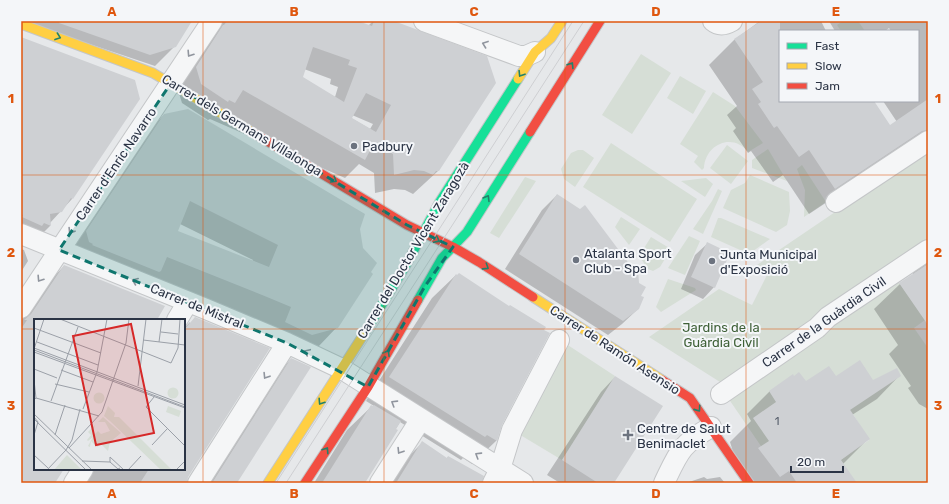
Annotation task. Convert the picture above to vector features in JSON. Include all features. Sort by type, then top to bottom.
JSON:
[{"type":"street","name":"Carrer d'Enric Navarro","points":[[21,308],[212,21]]},
{"type":"street","points":[[424,21],[519,56],[526,56],[535,52]]},
{"type":"street","name":"Carrer del Doctor Vicent Zaragozà","points":[[268,483],[342,369],[406,265],[422,232],[535,52],[551,38],[562,21]]},
{"type":"street","points":[[305,483],[368,387],[442,258],[467,232],[600,21]]},
{"type":"street","name":"Carrer dels Germans Villalonga","points":[[21,24],[142,68],[171,83],[422,232],[453,247]]},
{"type":"street","points":[[836,202],[928,140]]},
{"type":"street","name":"Carrer de Mistral","points":[[21,234],[287,343],[342,369],[420,419],[497,476],[523,483]]},
{"type":"street","name":"Carrer de Ramón Asensio","points":[[453,247],[690,398],[749,483]]},
{"type":"street","name":"Carrer de la Guàrdia Civil","points":[[721,394],[813,331],[828,318],[928,250]]},
{"type":"street","points":[[178,319],[188,302]]},
{"type":"street","points":[[497,476],[512,430],[559,340]]},
{"type":"street","points":[[198,483],[287,343]]},
{"type":"street","points":[[380,483],[420,419]]},
{"type":"street","points":[[664,483],[681,449],[694,437],[711,427]]},
{"type":"street","points":[[74,483],[82,470]]},
{"type":"highlighted area","points":[[171,83],[407,225],[453,247],[425,286],[368,387],[287,343],[59,250]]},
{"type":"green space","points":[[843,21],[858,21],[864,30],[840,30],[837,25]]},
{"type":"green space","points":[[641,54],[671,73],[632,134],[602,115]]},
{"type":"green space","points":[[680,76],[706,91],[693,114],[667,98]]},
{"type":"green space","points":[[713,92],[735,106],[763,143],[748,152],[742,146],[735,143],[728,142],[714,147],[709,153],[702,170],[694,162],[698,156],[680,144]]},
{"type":"green space","points":[[611,143],[697,199],[670,242],[583,187]]},
{"type":"green space","points":[[727,145],[748,161],[731,184],[710,168]]},
{"type":"green space","points":[[768,149],[787,181],[752,168],[752,160]]},
{"type":"green space","name":"Jardins de la Guàrdia Civil","points":[[928,149],[928,241],[720,382],[649,337],[719,289],[752,305],[769,271],[757,265]]},
{"type":"green space","points":[[578,150],[583,150],[594,158],[575,187],[564,179],[561,169],[571,153]]},
{"type":"green space","points":[[802,165],[826,202],[804,217],[805,190],[797,169]]},
{"type":"green space","points":[[750,175],[789,192],[790,211],[787,225],[776,232],[723,208],[731,190],[745,183]]},
{"type":"green space","points":[[525,177],[536,181],[499,238],[490,233]]},
{"type":"green space","points":[[706,178],[713,184],[705,197],[681,181]]},
{"type":"green space","points":[[718,189],[722,191],[703,234],[693,229],[712,201]]},
{"type":"green space","points":[[621,217],[640,229],[629,245],[615,227]]},
{"type":"green space","points":[[718,218],[770,239],[749,254],[711,237]]},
{"type":"green space","points":[[689,236],[700,241],[685,275],[668,268]]},
{"type":"green space","points":[[651,237],[671,249],[660,267],[653,271],[648,269],[639,256]]},
{"type":"green space","points":[[896,278],[925,320],[914,328],[928,348],[928,480],[924,483],[852,483],[838,462],[869,440],[848,406],[781,403],[774,442],[763,449],[726,395]]},
{"type":"green space","points":[[668,279],[695,288],[696,290],[661,312],[656,307]]},
{"type":"green space","points":[[551,334],[615,376],[562,460],[512,430],[541,352]]},
{"type":"building","points":[[59,21],[192,21],[176,47],[150,55],[59,23]]},
{"type":"building","points":[[227,21],[358,21],[372,26],[374,21],[394,21],[487,56],[496,83],[439,171],[436,171],[433,175],[424,171],[414,170],[394,175],[393,154],[374,143],[365,160],[243,90],[235,103],[229,100],[228,102],[201,84],[196,67]],"holes":[[[313,47],[350,60],[348,65],[357,68],[344,102],[303,77]],[[366,93],[391,105],[376,132],[352,118]]]},
{"type":"building","points":[[761,21],[780,21],[779,102],[875,102],[890,125],[928,99],[928,130],[922,131],[835,189],[809,150],[799,157],[777,126],[774,128],[758,104],[761,102],[752,89],[763,82],[734,39]]},
{"type":"building","points":[[21,37],[135,80],[140,99],[73,199],[71,198],[62,212],[50,214],[51,226],[44,223],[42,226],[22,217],[23,215],[21,214]]},
{"type":"building","points":[[188,109],[365,214],[360,229],[363,248],[377,263],[371,272],[373,274],[338,328],[312,335],[285,322],[291,307],[167,257],[161,271],[159,272],[92,245],[93,244],[89,242],[86,231],[164,114]],"holes":[[[190,201],[278,245],[269,267],[178,231]]]},
{"type":"building","name":"Atalanta Sport Club - Spa","points":[[557,194],[580,209],[585,205],[630,265],[638,270],[639,283],[646,287],[641,296],[644,297],[639,309],[623,321],[519,254]]},
{"type":"building","name":"Junta Municipal d'Exposició","points":[[707,242],[730,253],[715,288],[691,277]]},
{"type":"building","points":[[928,264],[928,325],[899,283]]},
{"type":"building","points":[[64,265],[165,306],[158,319],[34,319],[34,470],[63,470],[55,483],[21,483],[21,329],[27,320],[24,320],[31,314]]},
{"type":"building","points":[[459,273],[509,306],[510,305],[546,327],[544,330],[550,333],[502,425],[497,441],[487,435],[485,437],[389,377],[456,274],[457,275]]},
{"type":"building","points":[[195,317],[270,348],[188,477],[187,483],[140,483],[148,470],[185,470],[185,329]]},
{"type":"building","points":[[291,358],[311,367],[237,483],[212,483]]},
{"type":"building","points":[[860,360],[873,380],[897,368],[901,376],[850,410],[870,439],[841,460],[857,483],[797,483],[789,471],[780,477],[758,448],[769,441],[753,418],[776,402],[769,391],[793,374],[794,376],[799,372],[806,381],[829,366],[836,376]]},
{"type":"building","name":"Centre de Salut Benimaclet","points":[[615,376],[663,406],[614,483],[598,483],[562,460]]},
{"type":"building","points":[[371,405],[374,405],[401,421],[396,429],[398,430],[365,483],[322,483]]},
{"type":"building","points":[[422,441],[447,458],[448,456],[484,476],[482,483],[396,483]]},
{"type":"tram line","points":[[276,483],[573,21]]},
{"type":"tram line","points":[[286,483],[584,21]]},
{"type":"traffic: fast","points":[[364,334],[406,265],[439,203],[518,79]]},
{"type":"traffic: fast","points":[[418,300],[442,258],[467,232],[530,132]]},
{"type":"traffic: slow","points":[[518,79],[535,52],[551,38],[562,21]]},
{"type":"traffic: slow","points":[[21,24],[153,73],[252,132]]},
{"type":"traffic: slow","points":[[533,297],[662,380]]},
{"type":"traffic: slow","points":[[268,483],[364,334]]},
{"type":"traffic: jam","points":[[530,132],[600,21]]},
{"type":"traffic: jam","points":[[252,132],[407,225],[453,247],[479,262],[533,297]]},
{"type":"traffic: jam","points":[[305,483],[368,387],[418,300]]},
{"type":"traffic: jam","points":[[662,380],[690,398],[749,483]]},
{"type":"place","name":"Padbury","points":[[354,146]]},
{"type":"place","name":"Atalanta Sport Club - Spa","points":[[576,260]]},
{"type":"place","name":"Junta Municipal d'Exposició","points":[[712,261]]},
{"type":"place","name":"Centre de Salut Benimaclet","points":[[628,435]]}]
